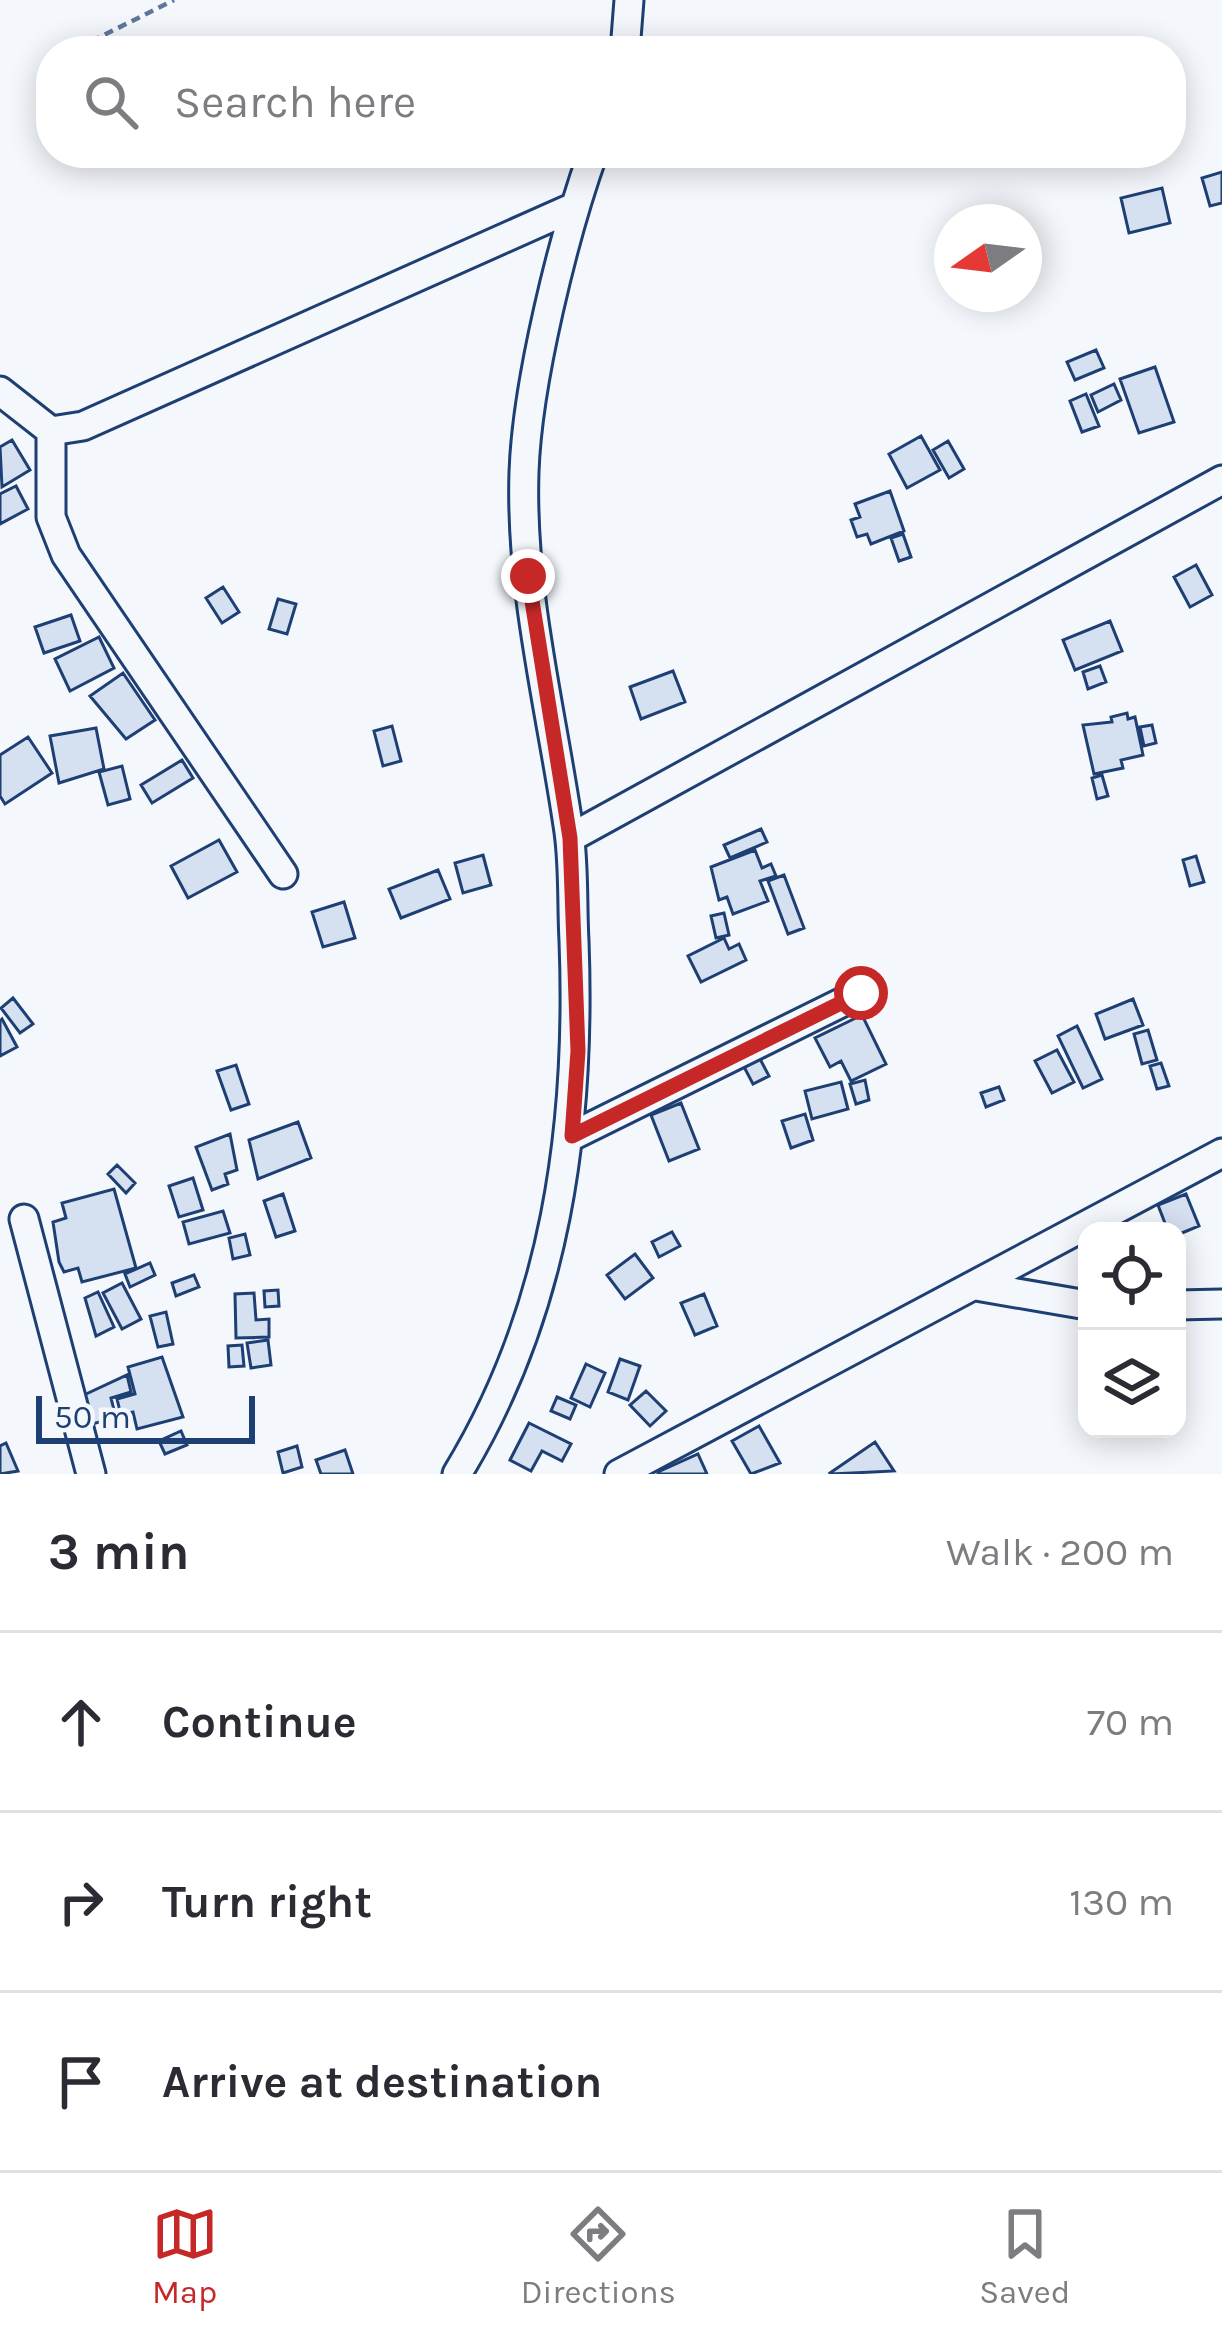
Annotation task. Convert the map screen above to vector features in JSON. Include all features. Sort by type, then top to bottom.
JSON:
[{"type":"street","points":[[626,36],[629,0]]},
{"type":"street","points":[[457,1474],[514,1366],[544,1268],[572,1136],[578,1051],[570,838],[528,576],[524,470],[536,384],[574,207],[588,168]]},
{"type":"street","points":[[0,391],[50,431],[83,426],[287,330],[574,207]]},
{"type":"street","points":[[50,431],[51,518],[66,555],[284,874]]},
{"type":"street","points":[[570,838],[1222,480]]},
{"type":"street","points":[[572,1136],[861,993]]},
{"type":"street","points":[[619,1474],[1222,1153]]},
{"type":"street","points":[[24,1219],[91,1474]]},
{"type":"street","points":[[976,1286],[1078,1303]]},
{"type":"street","points":[[1186,1305],[1222,1304]]},
{"type":"path","points":[[102,36],[174,0]]},
{"type":"building","points":[[1222,172],[1222,203],[1210,206],[1202,178]]},
{"type":"building","points":[[1162,188],[1170,223],[1129,233],[1121,198]]},
{"type":"building","points":[[1096,350],[1104,368],[1075,380],[1067,362]]},
{"type":"building","points":[[1155,367],[1174,422],[1139,433],[1120,379]]},
{"type":"building","points":[[1114,384],[1121,400],[1098,412],[1091,395]]},
{"type":"building","points":[[1086,394],[1099,426],[1082,432],[1070,401]]},
{"type":"building","points":[[921,436],[940,470],[907,488],[889,454]]},
{"type":"building","points":[[12,440],[30,470],[2,487],[0,447]]},
{"type":"building","points":[[948,441],[964,469],[949,478],[933,450]]},
{"type":"building","points":[[16,486],[28,509],[0,524],[0,494]]},
{"type":"building","points":[[890,491],[904,531],[871,544],[867,534],[857,537],[851,520],[860,517],[855,504]]},
{"type":"building","points":[[903,534],[911,557],[899,561],[891,538]]},
{"type":"building","points":[[1196,565],[1212,595],[1190,607],[1174,577]]},
{"type":"building","points":[[223,587],[239,612],[222,623],[206,598]]},
{"type":"building","points":[[278,599],[296,604],[287,634],[269,629]]},
{"type":"building","points":[[71,615],[80,641],[44,653],[35,627]]},
{"type":"building","points":[[1110,621],[1122,651],[1075,670],[1063,640]]},
{"type":"building","points":[[99,637],[114,668],[70,691],[55,659]]},
{"type":"building","points":[[1100,666],[1106,682],[1088,689],[1083,672]]},
{"type":"building","points":[[673,671],[685,702],[641,719],[630,687]]},
{"type":"building","points":[[123,673],[155,720],[126,739],[90,696]]},
{"type":"building","points":[[1127,713],[1128,719],[1135,717],[1143,755],[1121,760],[1123,768],[1094,774],[1083,725],[1112,722],[1111,717]]},
{"type":"building","points":[[1152,725],[1156,743],[1144,746],[1140,727]]},
{"type":"building","points":[[392,726],[401,761],[383,766],[374,731]]},
{"type":"building","points":[[96,728],[104,769],[59,783],[50,736]]},
{"type":"building","points":[[28,737],[52,773],[5,804],[0,796],[0,755]]},
{"type":"building","points":[[182,760],[193,778],[152,803],[141,785]]},
{"type":"building","points":[[122,766],[130,799],[108,805],[99,772]]},
{"type":"building","points":[[1102,775],[1108,796],[1097,799],[1092,778]]},
{"type":"building","points":[[761,829],[767,842],[730,858],[724,845]]},
{"type":"building","points":[[219,840],[237,872],[188,898],[171,866]]},
{"type":"building","points":[[755,850],[762,868],[771,864],[776,876],[760,881],[768,901],[733,914],[727,897],[719,900],[711,867]]},
{"type":"building","points":[[483,855],[491,885],[463,893],[455,863]]},
{"type":"building","points":[[1196,856],[1204,882],[1190,886],[1183,860]]},
{"type":"building","points":[[438,870],[450,899],[401,918],[389,889]]},
{"type":"building","points":[[784,875],[804,928],[788,934],[768,881]]},
{"type":"building","points":[[344,902],[355,938],[323,947],[312,912]]},
{"type":"building","points":[[724,913],[729,935],[716,938],[711,916]]},
{"type":"building","points":[[724,938],[729,949],[739,944],[746,960],[701,982],[688,956]]},
{"type":"building","points":[[13,998],[33,1024],[20,1033],[1,1008]]},
{"type":"building","points":[[1133,999],[1143,1025],[1105,1039],[1096,1014]]},
{"type":"building","points":[[862,1015],[886,1064],[851,1081],[841,1061],[830,1067],[815,1038]]},
{"type":"building","points":[[0,1021],[17,1047],[0,1056]]},
{"type":"building","points":[[1077,1026],[1102,1079],[1083,1088],[1058,1036]]},
{"type":"building","points":[[1148,1030],[1157,1060],[1142,1064],[1134,1034]]},
{"type":"building","points":[[1057,1050],[1074,1082],[1052,1093],[1035,1061]]},
{"type":"building","points":[[759,1057],[769,1076],[753,1084],[743,1065]]},
{"type":"building","points":[[1161,1063],[1169,1086],[1157,1089],[1150,1066]]},
{"type":"building","points":[[236,1065],[249,1104],[231,1110],[217,1071]]},
{"type":"building","points":[[865,1080],[869,1100],[856,1104],[850,1084]]},
{"type":"building","points":[[841,1082],[848,1109],[812,1119],[805,1091]]},
{"type":"building","points":[[999,1087],[1004,1100],[986,1107],[981,1093]]},
{"type":"building","points":[[681,1103],[699,1149],[669,1161],[651,1115]]},
{"type":"building","points":[[805,1114],[813,1140],[791,1148],[782,1121]]},
{"type":"building","points":[[298,1122],[311,1158],[258,1179],[249,1140]]},
{"type":"building","points":[[230,1134],[237,1170],[225,1174],[228,1184],[212,1190],[196,1147]]},
{"type":"building","points":[[117,1165],[135,1183],[126,1193],[108,1174]]},
{"type":"building","points":[[193,1178],[203,1210],[179,1217],[169,1186]]},
{"type":"building","points":[[114,1189],[136,1268],[82,1282],[78,1268],[64,1272],[59,1262],[53,1222],[66,1218],[62,1203]]},
{"type":"building","points":[[283,1194],[295,1231],[276,1237],[264,1201]]},
{"type":"building","points":[[1186,1194],[1199,1226],[1186,1231],[1186,1222],[1165,1222],[1158,1205]]},
{"type":"building","points":[[223,1211],[230,1233],[189,1244],[183,1222]]},
{"type":"building","points":[[672,1232],[680,1246],[659,1257],[652,1242]]},
{"type":"building","points":[[245,1234],[250,1255],[233,1259],[229,1238]]},
{"type":"building","points":[[635,1254],[653,1278],[625,1299],[607,1275]]},
{"type":"building","points":[[150,1263],[155,1275],[130,1287],[125,1274]]},
{"type":"building","points":[[194,1275],[199,1287],[176,1296],[172,1283]]},
{"type":"building","points":[[122,1283],[141,1319],[122,1329],[103,1293]]},
{"type":"building","points":[[278,1290],[279,1306],[265,1307],[264,1291]]},
{"type":"building","points":[[98,1292],[114,1327],[96,1336],[85,1298]]},
{"type":"building","points":[[254,1293],[256,1320],[269,1319],[269,1337],[236,1338],[235,1294]]},
{"type":"building","points":[[704,1294],[717,1326],[695,1335],[681,1303]]},
{"type":"building","points":[[166,1312],[173,1344],[158,1347],[150,1316]]},
{"type":"building","points":[[268,1340],[271,1365],[251,1368],[247,1343]]},
{"type":"building","points":[[242,1345],[244,1366],[229,1367],[228,1346]]},
{"type":"building","points":[[162,1357],[183,1417],[137,1429],[133,1412],[121,1415],[117,1399],[135,1394],[128,1367]]},
{"type":"building","points":[[620,1359],[640,1366],[628,1400],[608,1392]]},
{"type":"building","points":[[586,1364],[605,1373],[590,1407],[571,1398]]},
{"type":"building","points":[[127,1375],[131,1392],[111,1398],[116,1418],[92,1424],[84,1395]]},
{"type":"building","points":[[646,1391],[666,1411],[650,1426],[630,1405]]},
{"type":"building","points":[[557,1397],[576,1405],[570,1419],[551,1411]]},
{"type":"building","points":[[529,1423],[571,1444],[562,1461],[542,1451],[531,1471],[510,1460]]},
{"type":"building","points":[[759,1426],[780,1463],[751,1474],[732,1441]]},
{"type":"building","points":[[181,1431],[187,1445],[165,1454],[159,1441]]},
{"type":"building","points":[[875,1442],[894,1471],[830,1473]]},
{"type":"building","points":[[6,1443],[18,1471],[0,1474],[0,1446]]},
{"type":"building","points":[[297,1446],[302,1467],[283,1473],[278,1452]]},
{"type":"building","points":[[345,1450],[353,1474],[321,1474],[316,1460]]},
{"type":"building","points":[[698,1454],[707,1474],[658,1474],[658,1472]]},
{"type":"route","points":[[528,576],[570,838],[578,1051],[572,1136],[861,993]]}]
